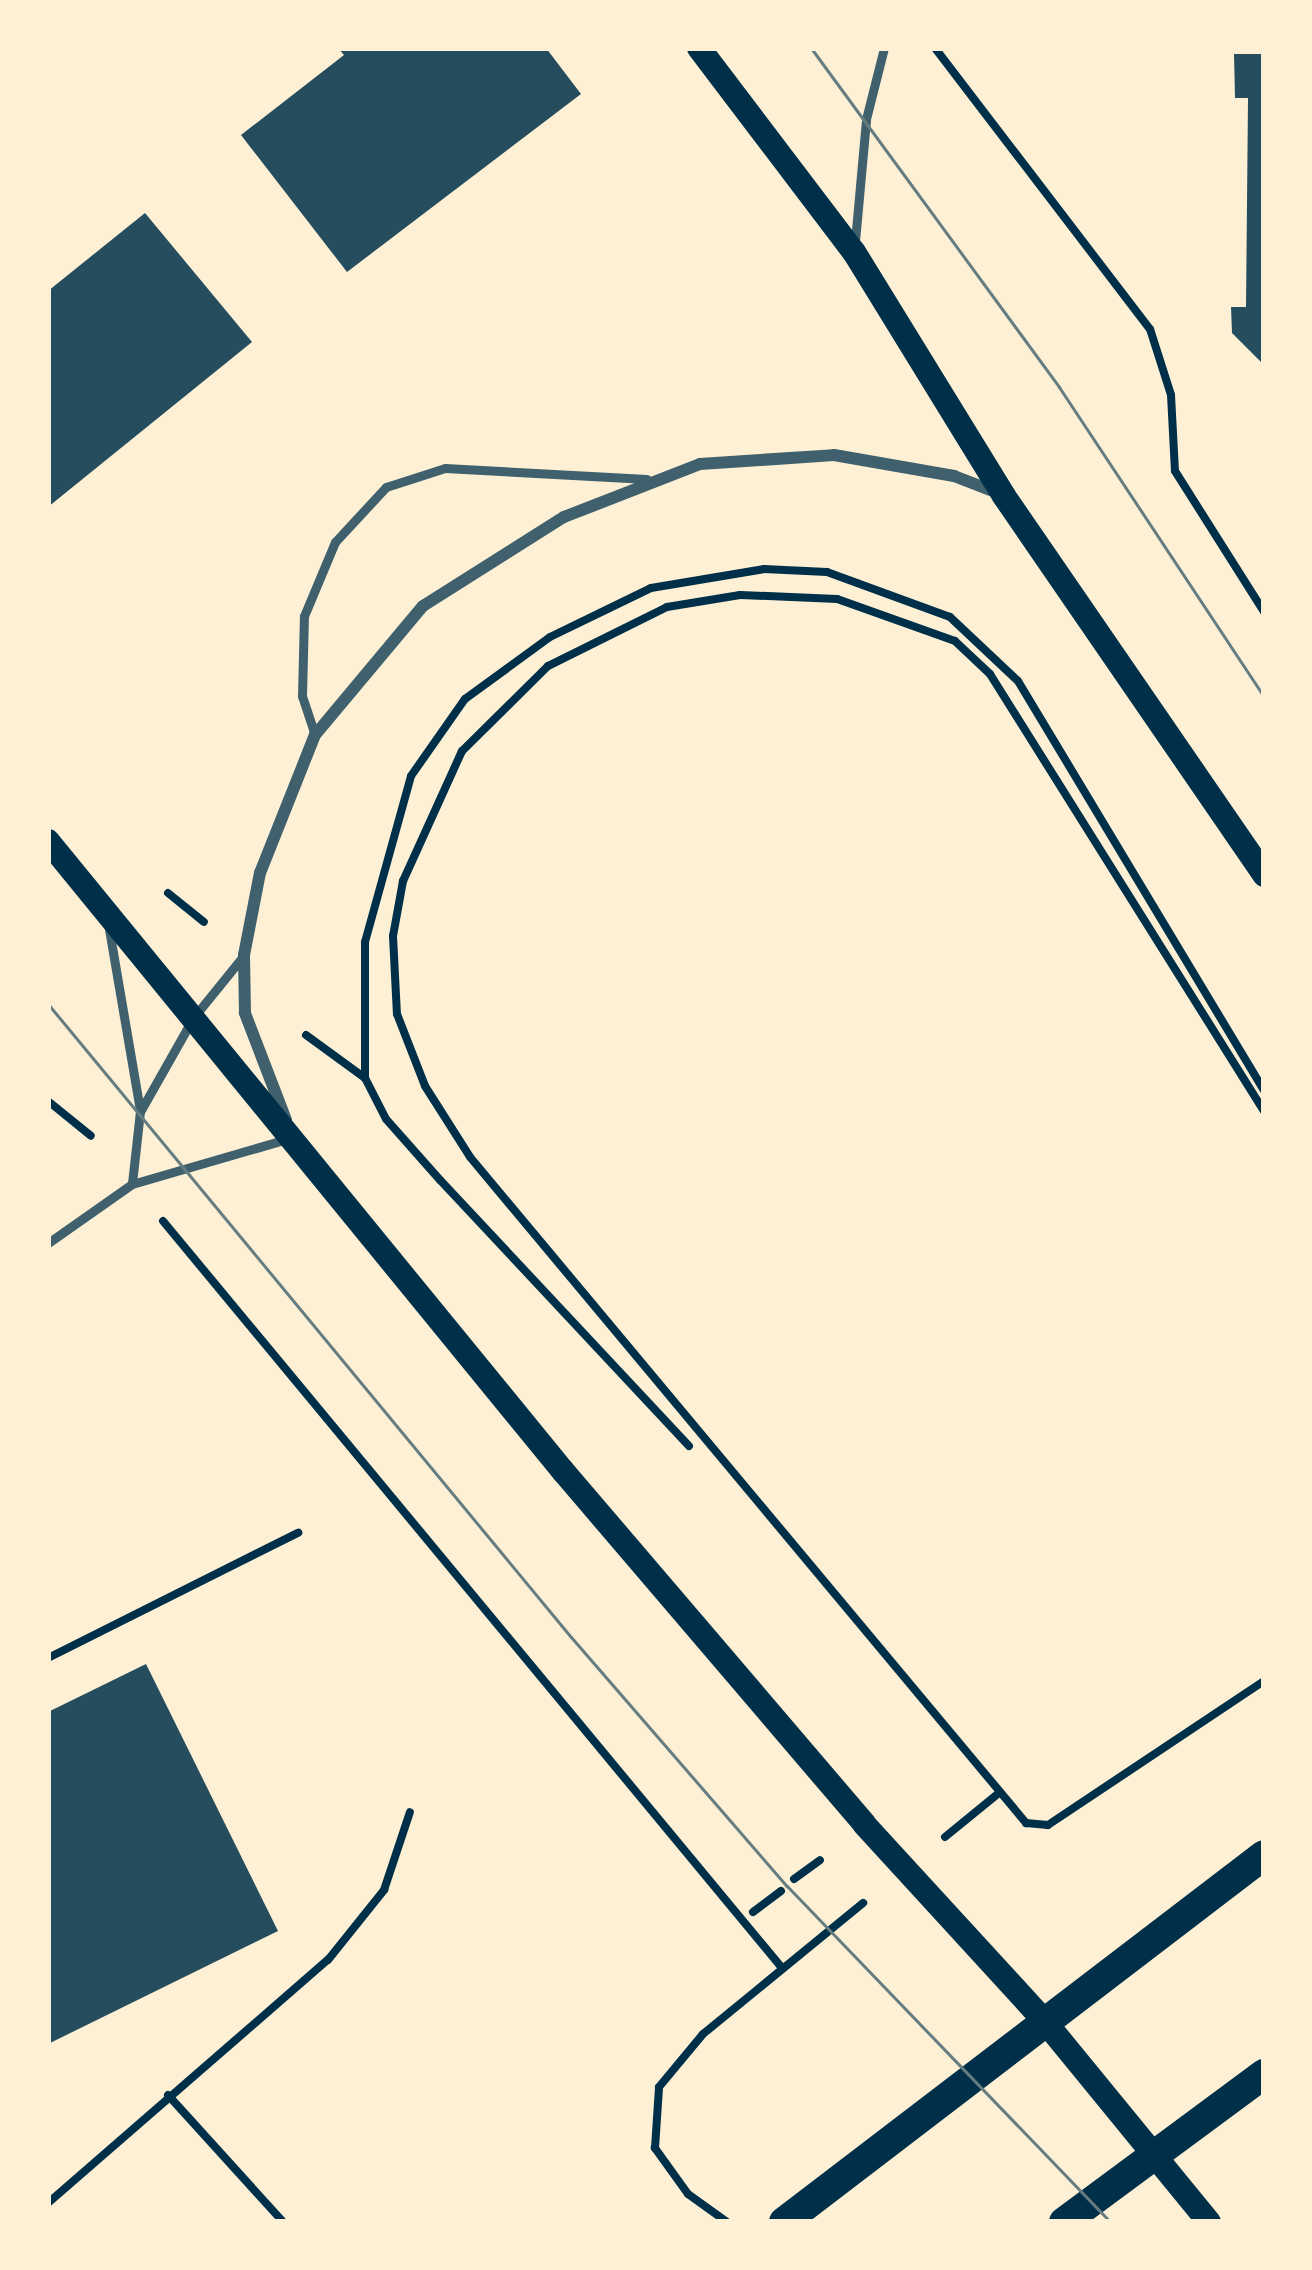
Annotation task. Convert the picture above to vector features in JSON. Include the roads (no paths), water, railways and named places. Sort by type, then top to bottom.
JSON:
[{"type":"main road","points":[[699,48],[854,252],[1004,496],[1264,875]]},
{"type":"main road","points":[[48,841],[848,1806],[1042,2018],[1208,2222]]},
{"type":"main road","points":[[784,2222],[1042,2018],[1264,1855]]},
{"type":"main road","points":[[1064,2222],[1264,2074]]},
{"type":"street","points":[[291,1137],[244,1013],[244,955],[260,873],[315,735],[392,636],[444,588],[512,545],[647,478],[700,464],[834,455],[954,476],[1004,496]]},
{"type":"lane","points":[[854,252],[866,119],[884,48]]},
{"type":"lane","points":[[315,735],[302,695],[304,616],[335,542],[386,487],[445,468],[647,478]]},
{"type":"lane","points":[[105,908],[140,1111],[132,1184]]},
{"type":"lane","points":[[140,1111],[193,1018],[244,955]]},
{"type":"lane","points":[[48,1243],[132,1184],[291,1137]]},
{"type":"tram line","points":[[811,48],[1059,387],[1264,697]]},
{"type":"tram line","points":[[48,1004],[571,1637],[787,1886],[1110,2222]]}]
